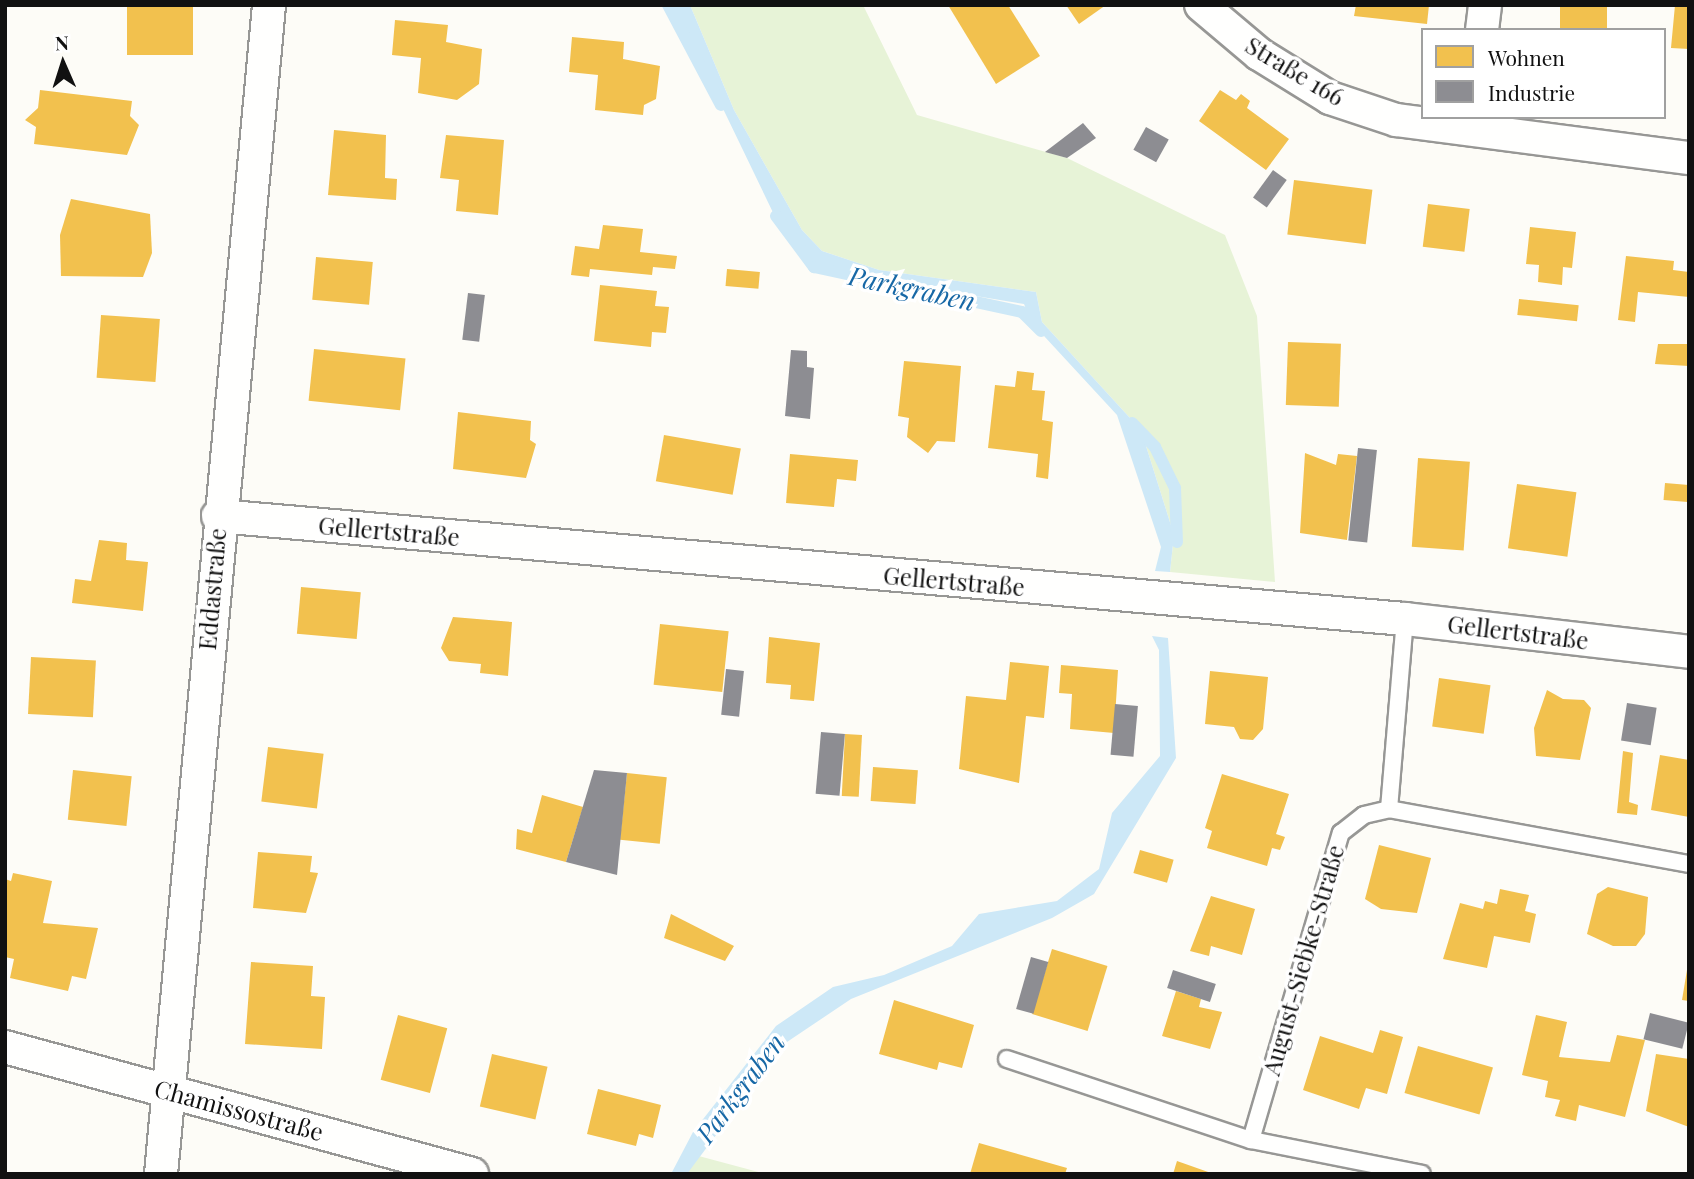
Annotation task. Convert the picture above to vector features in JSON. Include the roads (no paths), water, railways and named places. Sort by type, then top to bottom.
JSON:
[{"type":"street","name":"Eddastraße","points":[[160,1174],[218,516],[269,5]]},
{"type":"street","name":"Straße 166","points":[[1201,5],[1259,54],[1330,98],[1396,120],[1470,125],[1689,158]]},
{"type":"street","points":[[1482,28],[1485,5]]},
{"type":"street","name":"Gellertstraße","points":[[218,516],[1405,619],[1689,652]]},
{"type":"street","name":"Chamissostraße","points":[[5,1047],[472,1174]]},
{"type":"lane","points":[[1405,619],[1389,809],[1689,864]]},
{"type":"lane","name":"August-Siebke-Straße","points":[[1251,1140],[1341,833],[1364,815],[1389,809]]},
{"type":"lane","points":[[1007,1059],[1251,1140],[1422,1174]]},
{"type":"water","points":[[673,5],[690,5],[734,110],[802,230],[822,251],[879,270],[1036,292],[1042,322],[1141,430],[1174,535],[1170,572],[1155,571],[1161,547],[1117,415],[1032,323],[1024,304],[819,270],[805,259],[780,227]]},
{"type":"water","points":[[1152,636],[1168,638],[1176,758],[1094,894],[1052,918],[851,999],[784,1044],[687,1174],[671,1174],[693,1132],[776,1026],[833,987],[884,975],[952,946],[979,914],[1057,901],[1099,869],[1112,813],[1160,756],[1159,650]]},
{"type":"waterway","name":"Parkgraben","points":[[668,5],[721,105]]},
{"type":"waterway","name":"Parkgraben","points":[[776,216],[814,267],[1022,312],[1041,331]]},
{"type":"waterway","name":"Parkgraben","points":[[1132,423],[1155,447],[1175,488],[1177,542]]}]
